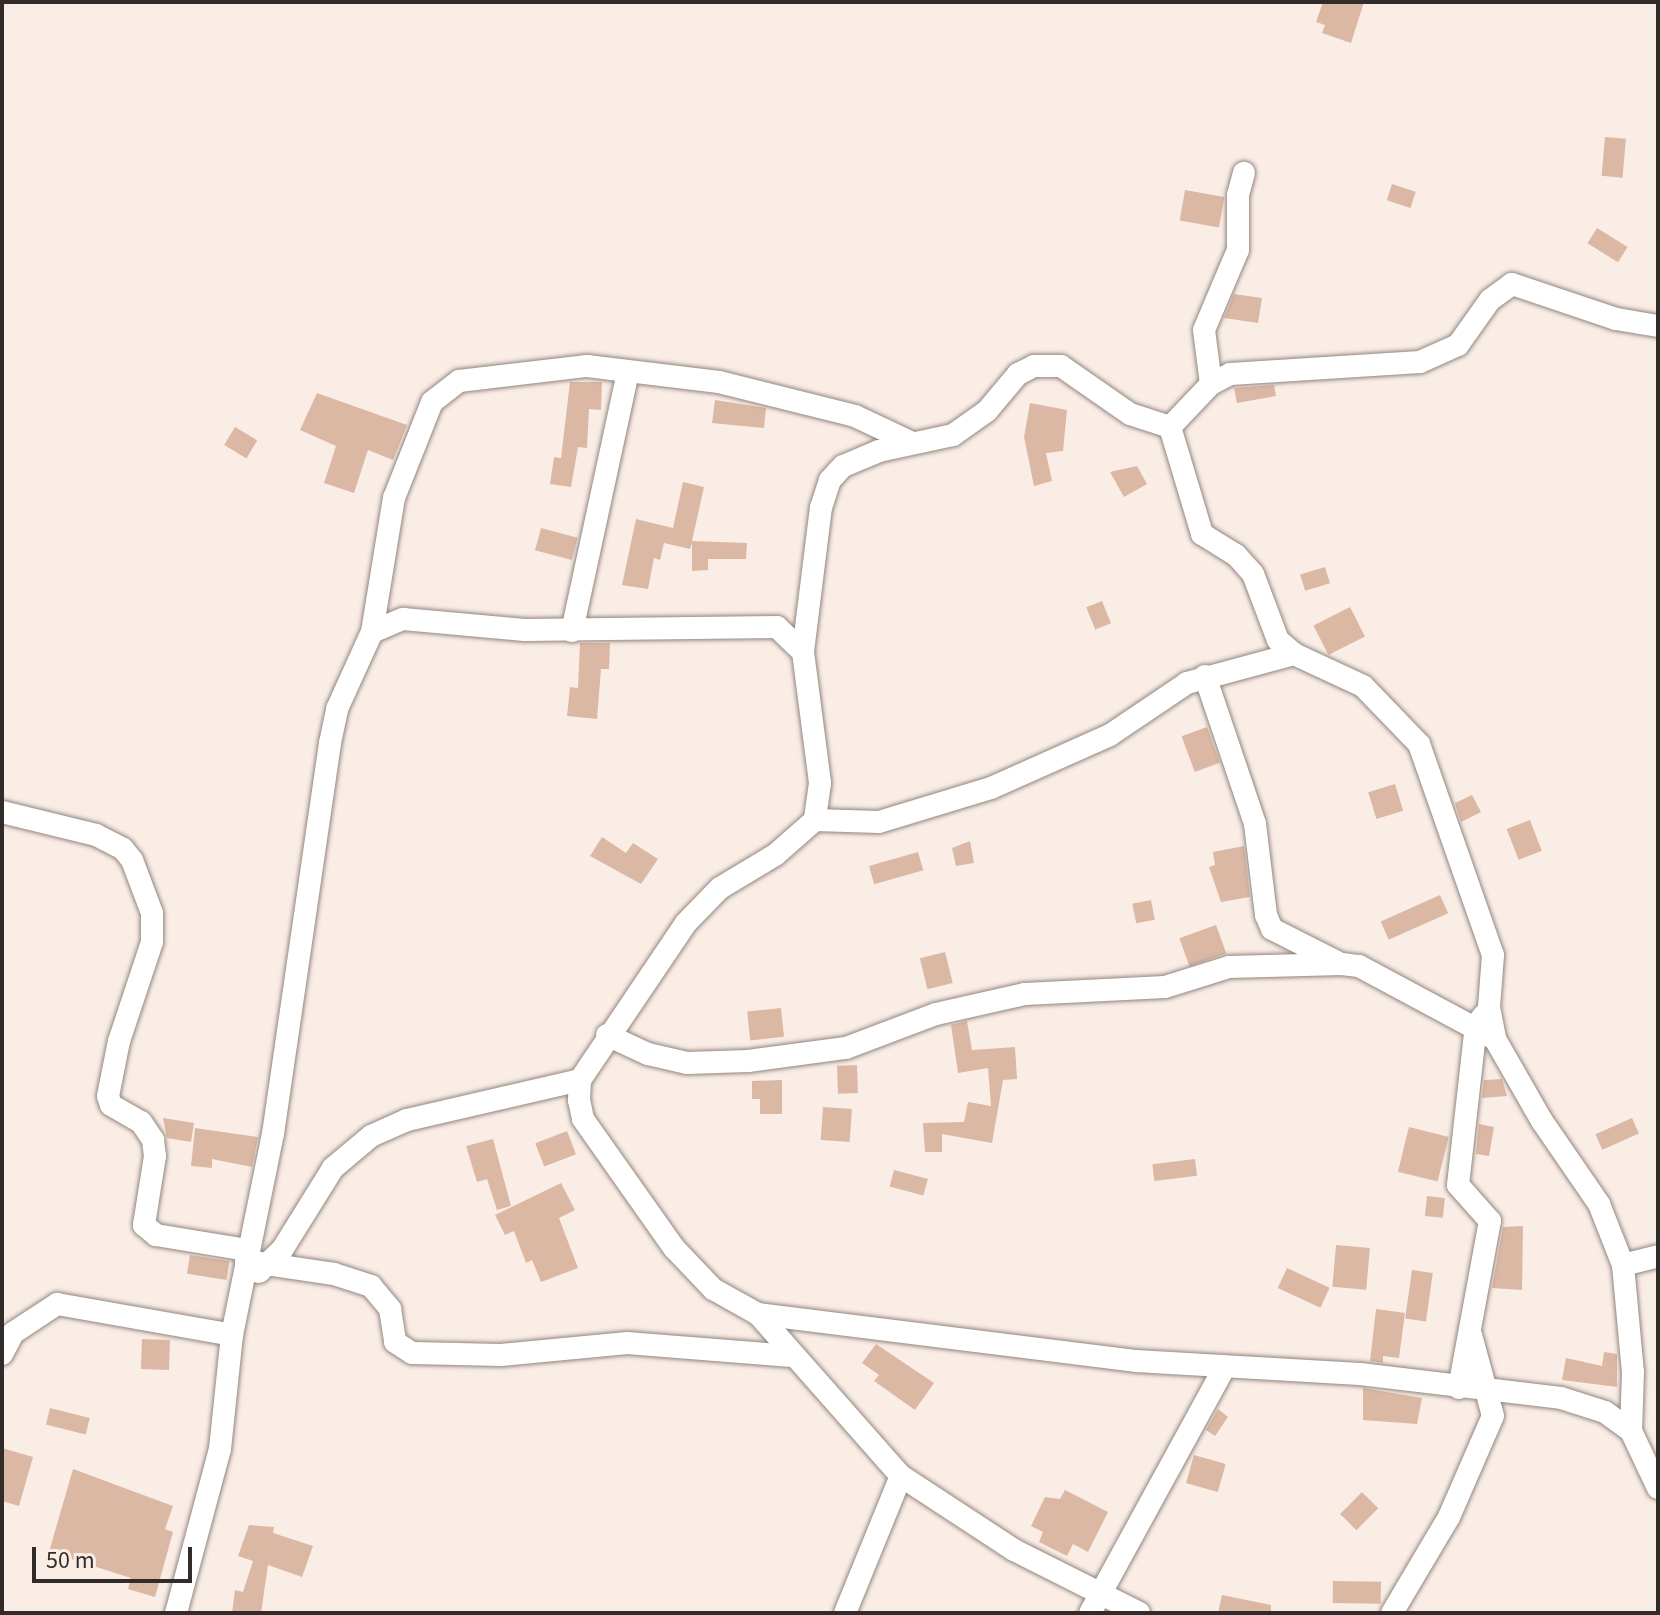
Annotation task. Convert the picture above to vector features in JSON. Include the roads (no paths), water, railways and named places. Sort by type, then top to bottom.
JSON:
[{"type":"street","points":[[1211,384],[1204,330],[1238,250],[1238,195],[1244,173]]},
{"type":"street","points":[[1170,427],[1211,384],[1230,374],[1420,362],[1447,354],[1468,336],[1490,300],[1512,284],[1616,319],[1658,326]]},
{"type":"street","points":[[815,820],[820,783],[803,652],[821,507],[830,480],[858,457],[910,442],[953,435],[972,424],[1018,374],[1049,364],[1078,374],[1130,414],[1170,427]]},
{"type":"street","points":[[254,1259],[330,743],[342,697],[372,632],[394,498],[432,402],[459,381],[587,366],[783,395],[855,416],[910,442]]},
{"type":"street","points":[[572,631],[628,372]]},
{"type":"street","points":[[1170,427],[1202,534],[1236,555],[1253,574],[1286,647],[1363,686],[1419,744],[1493,955],[1458,1185],[1490,1221],[1459,1388]]},
{"type":"street","points":[[372,632],[403,619],[572,631],[777,627],[811,600]]},
{"type":"street","points":[[777,627],[803,652]]},
{"type":"street","points":[[1286,647],[1265,662],[1205,676],[1163,697],[1086,747],[991,788],[879,822],[815,820],[712,897],[686,923],[607,1035],[580,1080],[583,1119],[674,1248],[713,1289],[758,1314],[1223,1370],[1360,1374],[1561,1398],[1605,1412],[1631,1431]]},
{"type":"street","points":[[1205,676],[1255,824],[1266,915],[1272,929],[1342,964]]},
{"type":"street","points":[[2,812],[96,835],[123,849],[132,860],[152,913],[152,942],[119,1041],[108,1096],[111,1105],[141,1122],[153,1140],[155,1156],[144,1225],[156,1235],[254,1259],[334,1274],[371,1286],[390,1309],[395,1342],[412,1353],[501,1355],[627,1343],[791,1356]]},
{"type":"street","points":[[607,1035],[648,1054],[687,1063],[748,1061],[846,1048],[936,1014],[1025,994],[1156,988],[1229,967],[1342,964],[1359,966],[1483,1016],[1542,1121],[1599,1204],[1623,1265],[1630,1312],[1631,1431],[1658,1488]]},
{"type":"street","points":[[176,1613],[220,1449],[232,1335],[242,1284],[254,1259],[333,1168],[371,1136],[407,1120],[580,1080]]},
{"type":"street","points":[[1623,1265],[1658,1256]]},
{"type":"street","points":[[2,1354],[13,1333],[57,1304],[232,1335]]},
{"type":"street","points":[[758,1314],[791,1356],[901,1476],[961,1519],[1094,1604],[1139,1613]]},
{"type":"street","points":[[1392,1613],[1466,1483],[1493,1416],[1491,1392],[1470,1332]]},
{"type":"street","points":[[1094,1604],[1223,1370]]},
{"type":"street","points":[[845,1613],[901,1476]]}]
